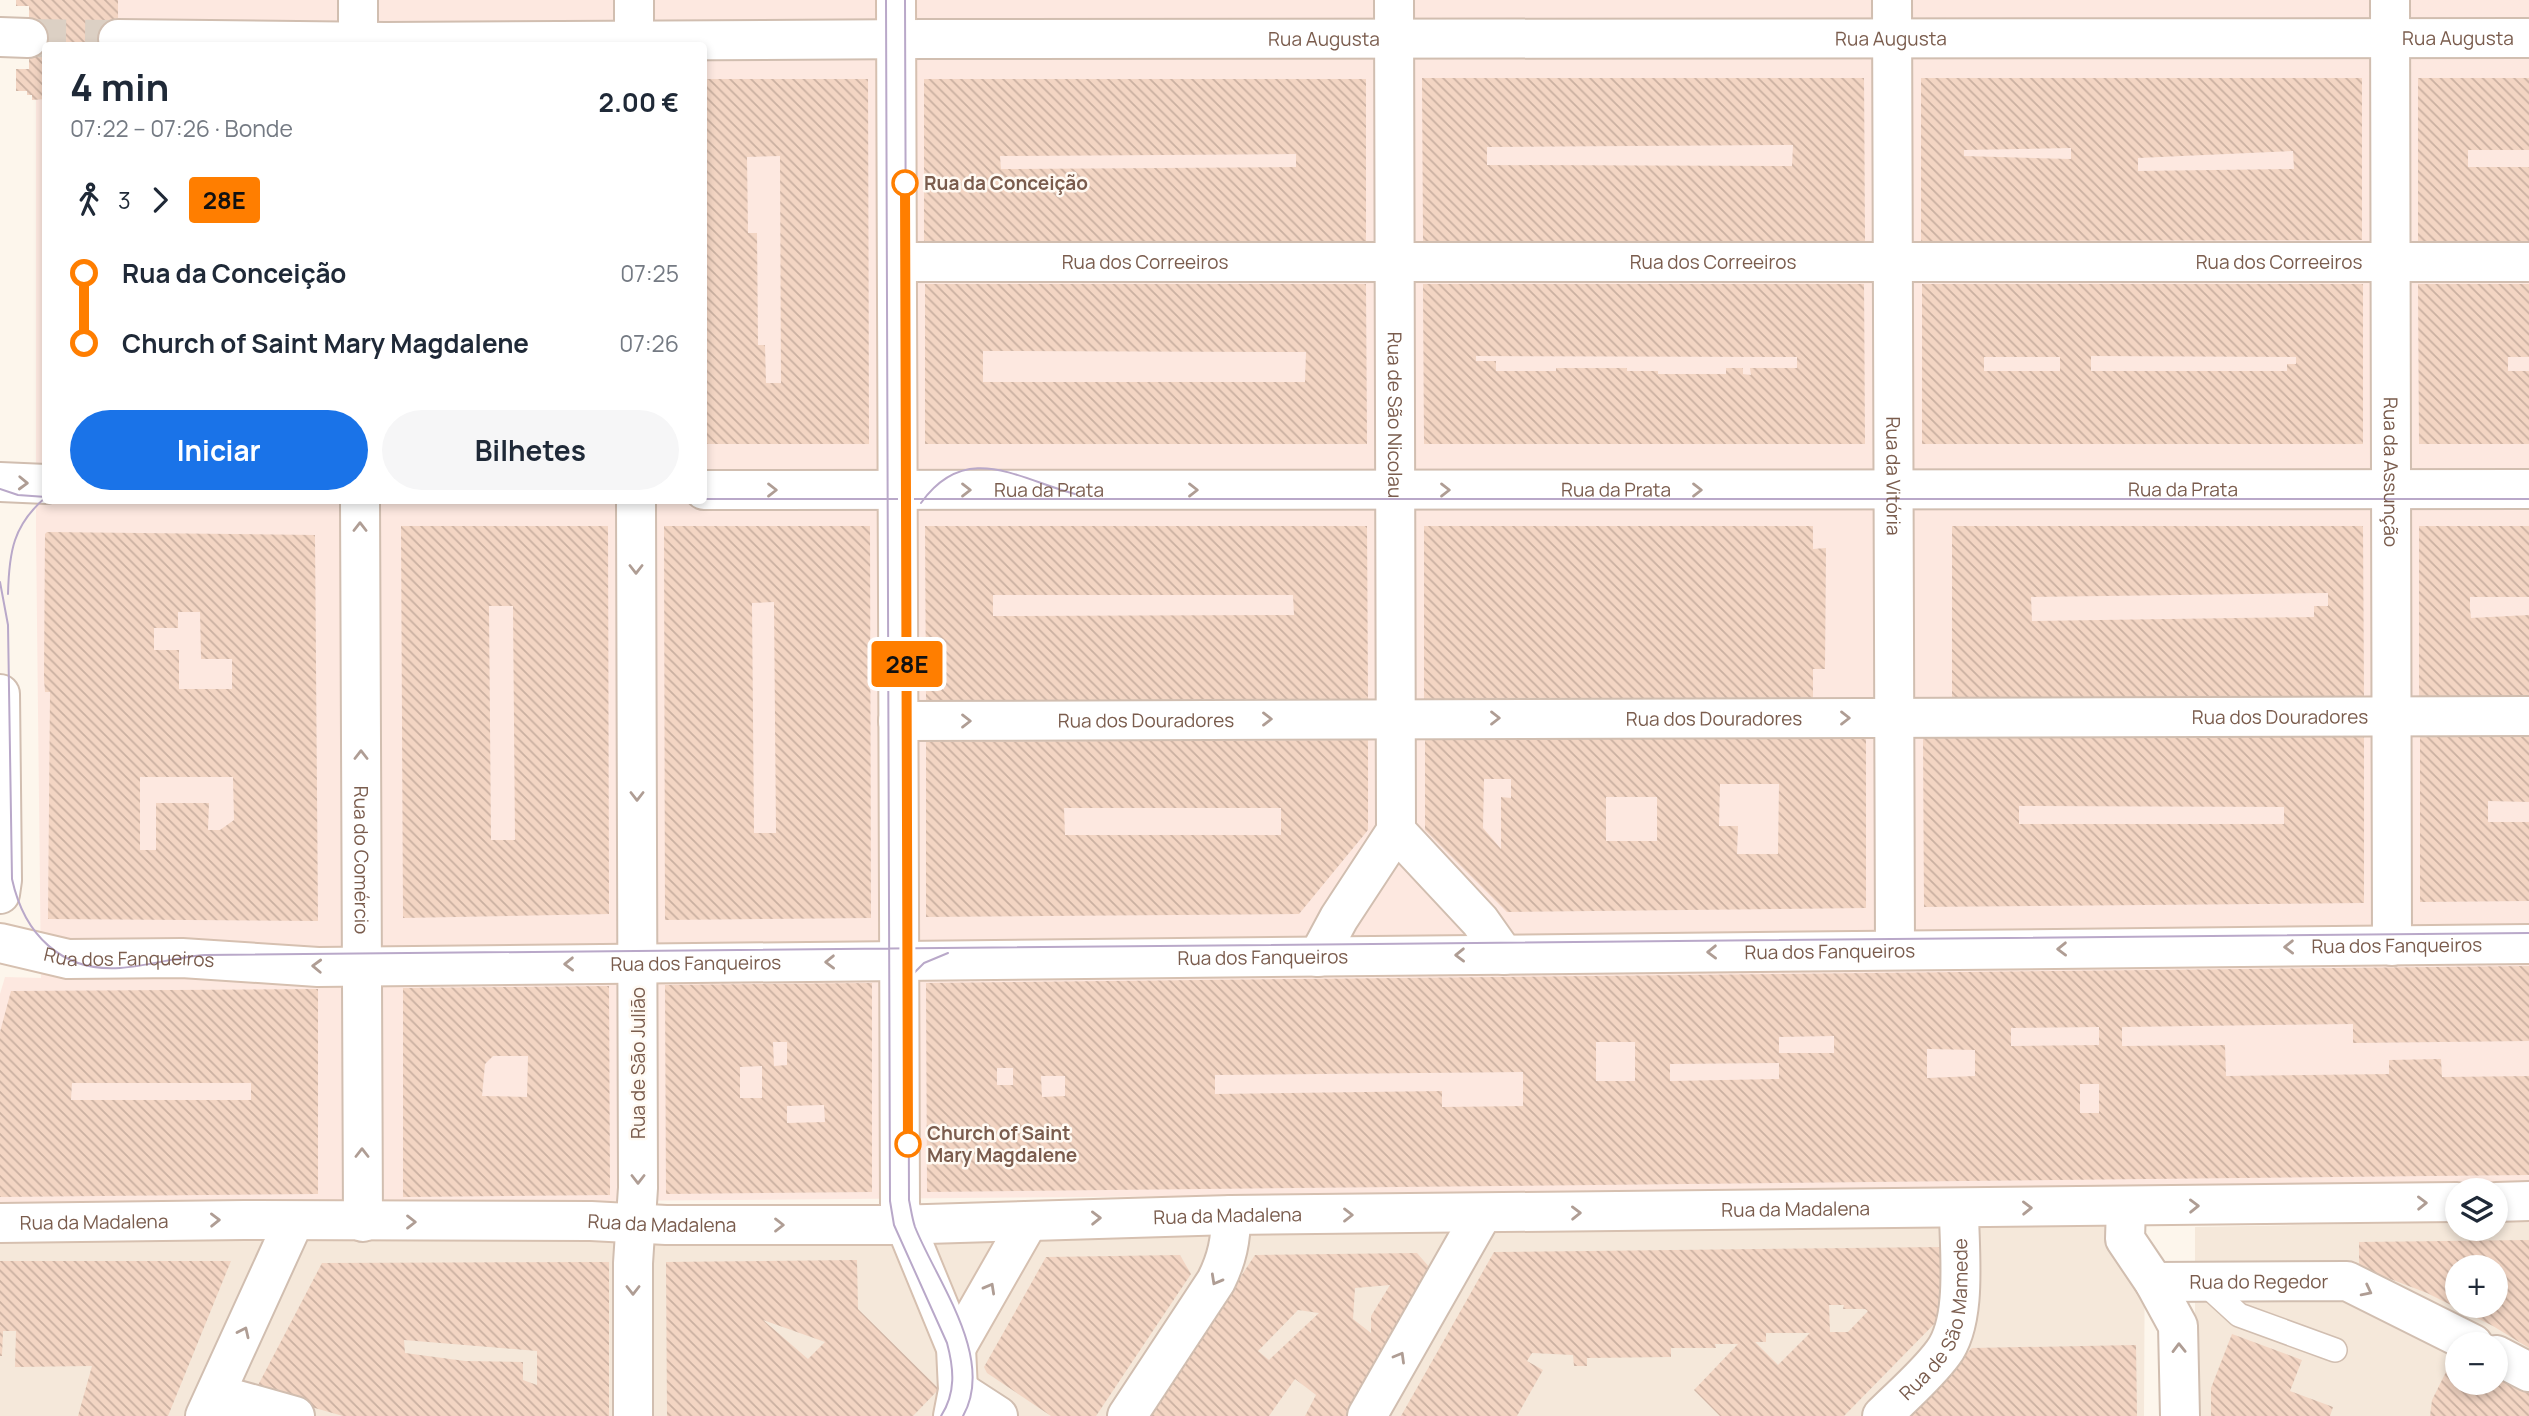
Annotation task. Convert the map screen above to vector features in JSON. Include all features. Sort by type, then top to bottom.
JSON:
[{"type":"street","points":[[358,0],[358,42]]},
{"type":"street","points":[[634,0],[634,42]]},
{"type":"street","points":[[896,0],[900,1206],[956,1348],[956,1403],[998,1416]]},
{"type":"street","name":"Rua de São Nicolau","points":[[1394,0],[1396,831]]},
{"type":"street","name":"Rua da Vitória","points":[[1892,0],[1895,950]]},
{"type":"street","name":"Rua da Assunção","points":[[2390,0],[2392,946]]},
{"type":"street","name":"Rua Augusta","points":[[700,42],[896,39],[2529,38]]},
{"type":"street","name":"Rua Augusta","points":[[118,39],[262,42]]},
{"type":"street","name":"Rua dos Correeiros","points":[[897,262],[2529,262]]},
{"type":"street","points":[[0,482],[42,484]]},
{"type":"street","name":"Rua da Prata","points":[[707,490],[2529,489]]},
{"type":"street","name":"Rua do Comércio","points":[[360,504],[363,1222]]},
{"type":"street","name":"Rua de São Julião","points":[[633,1416],[633,1263],[637,1222],[636,504]]},
{"type":"street","points":[[0,695],[0,894]]},
{"type":"street","name":"Rua dos Douradores","points":[[898,721],[2529,716]]},
{"type":"street","points":[[1318,957],[1339,918],[1396,831],[1480,921],[1504,955]]},
{"type":"street","name":"Rua dos Fanqueiros","points":[[0,943],[68,959],[182,958],[318,967],[2529,944]]},
{"type":"street","points":[[2508,1202],[2529,1201]]},
{"type":"street","name":"Rua da Madalena","points":[[0,1223],[294,1221],[637,1222],[666,1225],[905,1224],[1231,1215],[2445,1202]]},
{"type":"street","points":[[2126,1206],[2125,1239],[2154,1282],[2178,1325],[2180,1416]]},
{"type":"street","name":"Rua de São Mamede","points":[[1882,1416],[1943,1354],[1954,1335],[1959,1311],[1959,1209]]},
{"type":"street","points":[[1367,1416],[1482,1214]]},
{"type":"street","points":[[1127,1416],[1216,1281],[1227,1259],[1231,1242],[1231,1215]]},
{"type":"street","points":[[294,1221],[211,1405],[295,1416]]},
{"type":"street","points":[[956,1348],[1028,1222]]},
{"type":"street","name":"Rua do Regedor","points":[[2154,1282],[2347,1281],[2449,1332]]},
{"type":"street","points":[[2508,1361],[2529,1372]]},
{"type":"lane","points":[[2204,1283],[2239,1315],[2335,1350]]},
{"type":"shaded area","points":[[36,0],[2529,0],[2529,1185],[2508,1185],[2508,1178],[2445,1178],[2445,1186],[0,1206],[0,994],[5,977],[41,978],[36,533]]},
{"type":"shaded area","points":[[2145,1216],[2144,1416],[0,1416],[0,1218]]},
{"type":"shaded area","points":[[2529,1220],[2529,1416],[2195,1416],[2195,1227],[2445,1222],[2445,1241],[2508,1241],[2508,1221]]},
{"type":"building","points":[[16,0],[118,0],[118,42],[42,42],[42,99],[32,100],[32,95],[27,95],[27,91],[16,91],[16,69],[29,69],[29,6],[16,6]]},
{"type":"building","points":[[1422,78],[1864,78],[1865,241],[1423,241]],"holes":[[[1793,145],[1792,166],[1487,165],[1487,147]]]},
{"type":"building","points":[[1921,78],[2362,78],[2362,240],[1921,241]],"holes":[[[2071,148],[2071,159],[1964,156],[1964,150]],[[2293,151],[2294,169],[2138,171],[2138,158]]]},
{"type":"building","points":[[2418,78],[2529,78],[2529,150],[2468,150],[2468,167],[2529,167],[2529,241],[2418,241]]},
{"type":"building","points":[[707,79],[868,79],[869,444],[707,444]],"holes":[[[780,156],[781,383],[766,383],[765,345],[758,345],[757,233],[748,233],[747,157]]]},
{"type":"building","points":[[924,79],[1366,79],[1366,241],[924,241]],"holes":[[[1296,154],[1296,167],[1001,169],[1000,156]]]},
{"type":"building","points":[[925,284],[1366,284],[1367,444],[925,444]],"holes":[[[983,351],[1306,352],[1305,382],[983,382]]]},
{"type":"building","points":[[1423,284],[1864,284],[1865,444],[1424,444]],"holes":[[[1476,356],[1797,357],[1797,368],[1750,368],[1751,375],[1743,374],[1743,368],[1726,368],[1726,374],[1658,374],[1658,371],[1627,371],[1627,368],[1496,371],[1496,361],[1476,361]]]},
{"type":"building","points":[[1922,284],[2363,284],[2363,444],[1922,444]],"holes":[[[2091,356],[2296,357],[2296,364],[2287,364],[2287,371],[2091,371]],[[1984,357],[2060,357],[2060,371],[1984,371]]]},
{"type":"building","points":[[2418,284],[2529,284],[2529,357],[2508,357],[2508,371],[2529,371],[2529,444],[2419,444]]},
{"type":"building","points":[[401,526],[608,526],[609,914],[403,918]],"holes":[[[489,606],[513,606],[515,840],[491,840]]]},
{"type":"building","points":[[664,526],[870,526],[871,918],[665,920]],"holes":[[[774,602],[776,833],[754,833],[752,603]]]},
{"type":"building","points":[[925,526],[1367,526],[1368,700],[926,700]],"holes":[[[993,595],[1293,595],[1294,615],[993,616]]]},
{"type":"building","points":[[1424,526],[1813,526],[1813,549],[1826,548],[1825,669],[1813,669],[1813,699],[1424,699]]},
{"type":"building","points":[[1952,526],[2363,526],[2364,698],[1952,698]],"holes":[[[2328,593],[2328,606],[2314,606],[2314,617],[2032,621],[2031,597]]]},
{"type":"building","points":[[2419,526],[2529,526],[2529,597],[2470,597],[2470,609],[2471,618],[2529,615],[2529,697],[2419,697]]},
{"type":"building","points":[[45,534],[315,535],[318,921],[48,919],[50,692],[45,692],[44,679]],"holes":[[[178,612],[200,612],[201,659],[232,659],[232,689],[179,689],[179,650],[154,650],[154,628],[178,628]],[[140,777],[233,777],[234,820],[220,830],[208,830],[209,803],[156,803],[156,850],[140,850]]]},
{"type":"building","points":[[2420,734],[2529,734],[2529,802],[2488,801],[2488,822],[2529,822],[2529,901],[2420,902]]},
{"type":"building","points":[[2364,735],[2364,903],[1924,907],[1923,737]],"holes":[[[2019,806],[2284,807],[2284,824],[2019,824]]]},
{"type":"building","points":[[1866,737],[1866,908],[1507,912],[1425,830],[1425,740]],"holes":[[[1484,779],[1511,779],[1511,798],[1501,797],[1501,849],[1483,828]],[[1720,784],[1779,784],[1778,854],[1737,854],[1738,826],[1719,826]],[[1606,797],[1657,797],[1657,841],[1606,841]]]},
{"type":"building","points":[[1368,740],[1368,830],[1299,914],[926,917],[926,742]],"holes":[[[1064,808],[1281,808],[1281,835],[1065,835]]]},
{"type":"building","points":[[2529,966],[2529,1041],[2353,1043],[2353,1024],[2122,1027],[2122,1046],[2225,1045],[2226,1076],[2389,1074],[2389,1060],[2441,1059],[2442,1077],[2529,1076],[2529,1175],[927,1192],[926,983]],"holes":[[[2099,1027],[2099,1045],[2011,1046],[2011,1028]],[[1834,1036],[1834,1053],[1779,1053],[1779,1037]],[[1596,1042],[1635,1042],[1635,1081],[1596,1081]],[[1927,1049],[1975,1050],[1975,1076],[1927,1078]],[[1779,1063],[1779,1079],[1670,1081],[1670,1064]],[[997,1068],[1013,1068],[1013,1085],[997,1085]],[[1523,1072],[1523,1106],[1442,1107],[1442,1091],[1215,1094],[1215,1075]],[[1041,1076],[1065,1076],[1065,1096],[1042,1097]],[[2080,1084],[2099,1084],[2099,1113],[2080,1113]]]},
{"type":"building","points":[[872,983],[872,1192],[666,1194],[665,985]],"holes":[[[773,1042],[787,1042],[787,1065],[774,1066]],[[762,1066],[762,1098],[740,1098],[740,1067]],[[824,1105],[825,1122],[787,1123],[787,1106]]]},
{"type":"building","points":[[609,986],[610,1195],[403,1197],[403,988]],"holes":[[[493,1056],[528,1056],[527,1097],[482,1096],[485,1064]]]},
{"type":"building","points":[[318,989],[318,1194],[0,1197],[0,1032],[11,991]],"holes":[[[72,1083],[251,1083],[251,1100],[71,1100]]]},
{"type":"building","points":[[2529,1240],[2529,1348],[2508,1335],[2508,1332],[2503,1332],[2477,1318],[2508,1318],[2508,1255],[2445,1255],[2445,1302],[2359,1267],[2359,1242]]},
{"type":"building","points":[[1941,1247],[1941,1317],[1844,1416],[1720,1416],[1694,1390],[1738,1344],[1715,1344],[1716,1348],[1671,1348],[1671,1357],[1587,1358],[1587,1366],[1574,1366],[1573,1355],[1532,1353],[1527,1361],[1543,1370],[1517,1416],[1401,1416],[1494,1252]],"holes":[[[1829,1305],[1844,1305],[1843,1309],[1868,1311],[1848,1332],[1830,1332]],[[1766,1333],[1810,1333],[1778,1365],[1755,1342],[1766,1342]]]},
{"type":"building","points":[[1417,1253],[1430,1268],[1346,1416],[1305,1416],[1316,1395],[1295,1379],[1269,1416],[1148,1416],[1255,1255]],"holes":[[[1390,1285],[1371,1316],[1371,1333],[1353,1319],[1355,1288]],[[1298,1310],[1319,1313],[1269,1360],[1258,1351]]]},
{"type":"building","points":[[1180,1255],[1191,1274],[1096,1416],[1051,1416],[987,1373],[984,1367],[1046,1257]]},
{"type":"building","points":[[857,1260],[858,1309],[939,1389],[913,1416],[667,1416],[666,1262]],"holes":[[[763,1320],[825,1342],[808,1359]]]},
{"type":"building","points":[[0,1261],[231,1261],[168,1416],[78,1416],[92,1366],[15,1367],[16,1331],[3,1331],[0,1356]]},
{"type":"building","points":[[609,1262],[609,1416],[343,1416],[255,1391],[322,1263]],"holes":[[[404,1340],[537,1351],[537,1385],[523,1380],[523,1362],[465,1361],[405,1353]]]},
{"type":"building","points":[[2232,1334],[2302,1360],[2290,1391],[2333,1407],[2330,1416],[2211,1416],[2211,1388]]},
{"type":"building","points":[[2136,1345],[2137,1416],[1905,1416],[1972,1348]]},
{"type":"building","points":[[2445,1374],[2445,1395],[2508,1395],[2508,1374],[2529,1384],[2529,1416],[2430,1416],[2432,1400]]},
{"type":"tunnel","points":[[28,38],[118,39]]},
{"type":"tram line","points":[[886,0],[890,1201],[894,1225],[947,1343],[952,1371],[951,1390],[941,1416]]},
{"type":"tram line","points":[[905,0],[909,1200],[915,1227],[948,1295],[968,1345],[972,1369],[971,1393],[963,1416]]},
{"type":"tram line","name":"28E","points":[[905,183],[908,1144]]},
{"type":"tram line","points":[[921,503],[938,484],[956,473],[974,469],[993,469],[1075,494]]},
{"type":"tram line","points":[[0,489],[18,495],[42,497]]},
{"type":"tram line","points":[[707,499],[2529,499]]},
{"type":"tram line","points":[[8,594],[15,540],[26,518],[42,501]]},
{"type":"tram line","points":[[0,582],[8,625],[12,879],[26,917],[48,946],[80,964],[99,968],[131,967],[205,955],[2529,933]]},
{"type":"tram line","points":[[905,982],[924,963],[948,953]]},
{"type":"place","name":"Rua da Conceição","points":[[905,183]]},
{"type":"place","name":"Church of Saint Mary Magdalene","points":[[908,1144]]}]
